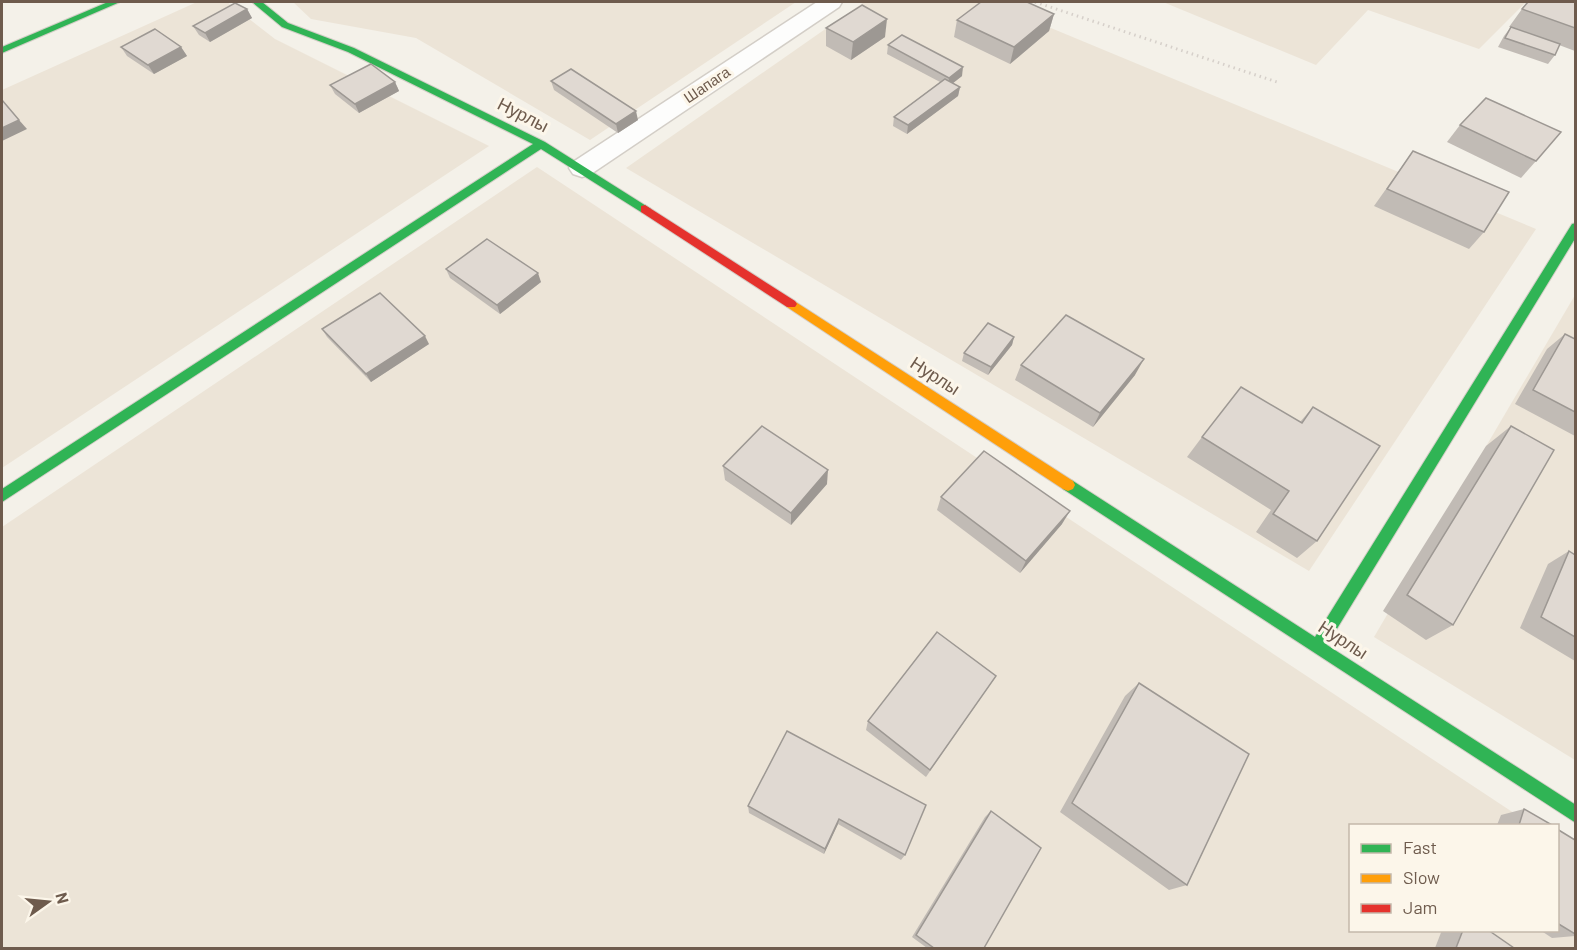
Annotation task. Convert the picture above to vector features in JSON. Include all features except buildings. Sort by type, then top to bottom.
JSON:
[{"type":"street","points":[[2,50],[115,2]]},
{"type":"street","name":"Нурлы","points":[[257,2],[285,25],[351,50],[541,144],[582,168],[1318,645],[1575,815]]},
{"type":"street","name":"Шапага","points":[[582,168],[831,2]]},
{"type":"street","points":[[2,496],[541,144]]},
{"type":"street","points":[[1318,645],[1575,227]]},
{"type":"path","points":[[1035,2],[1276,82]]},
{"type":"shaded area","points":[[197,2],[227,2],[275,39],[489,146],[2,468],[2,90]]},
{"type":"shaded area","points":[[293,2],[796,2],[590,140],[416,38],[311,19]]},
{"type":"shaded area","points":[[864,2],[988,2],[1536,229],[1309,571],[626,168]]},
{"type":"shaded area","points":[[1163,2],[1526,2],[1479,49],[1368,10],[1316,65]]},
{"type":"shaded area","points":[[537,167],[1530,824],[1349,824],[1349,932],[1559,932],[1575,854],[1575,948],[2,948],[2,527]]},
{"type":"shaded area","points":[[1575,295],[1575,760],[1374,637]]},
{"type":"traffic: fast","points":[[2,50],[115,2]]},
{"type":"traffic: fast","points":[[257,2],[285,25],[351,50],[541,144],[645,209]]},
{"type":"traffic: fast","points":[[2,496],[541,144]]},
{"type":"traffic: fast","points":[[1318,645],[1576,227]]},
{"type":"traffic: fast","points":[[1068,485],[1576,815]]},
{"type":"traffic: slow","points":[[791,304],[1068,485]]},
{"type":"traffic: jam","points":[[645,209],[791,304]]}]
